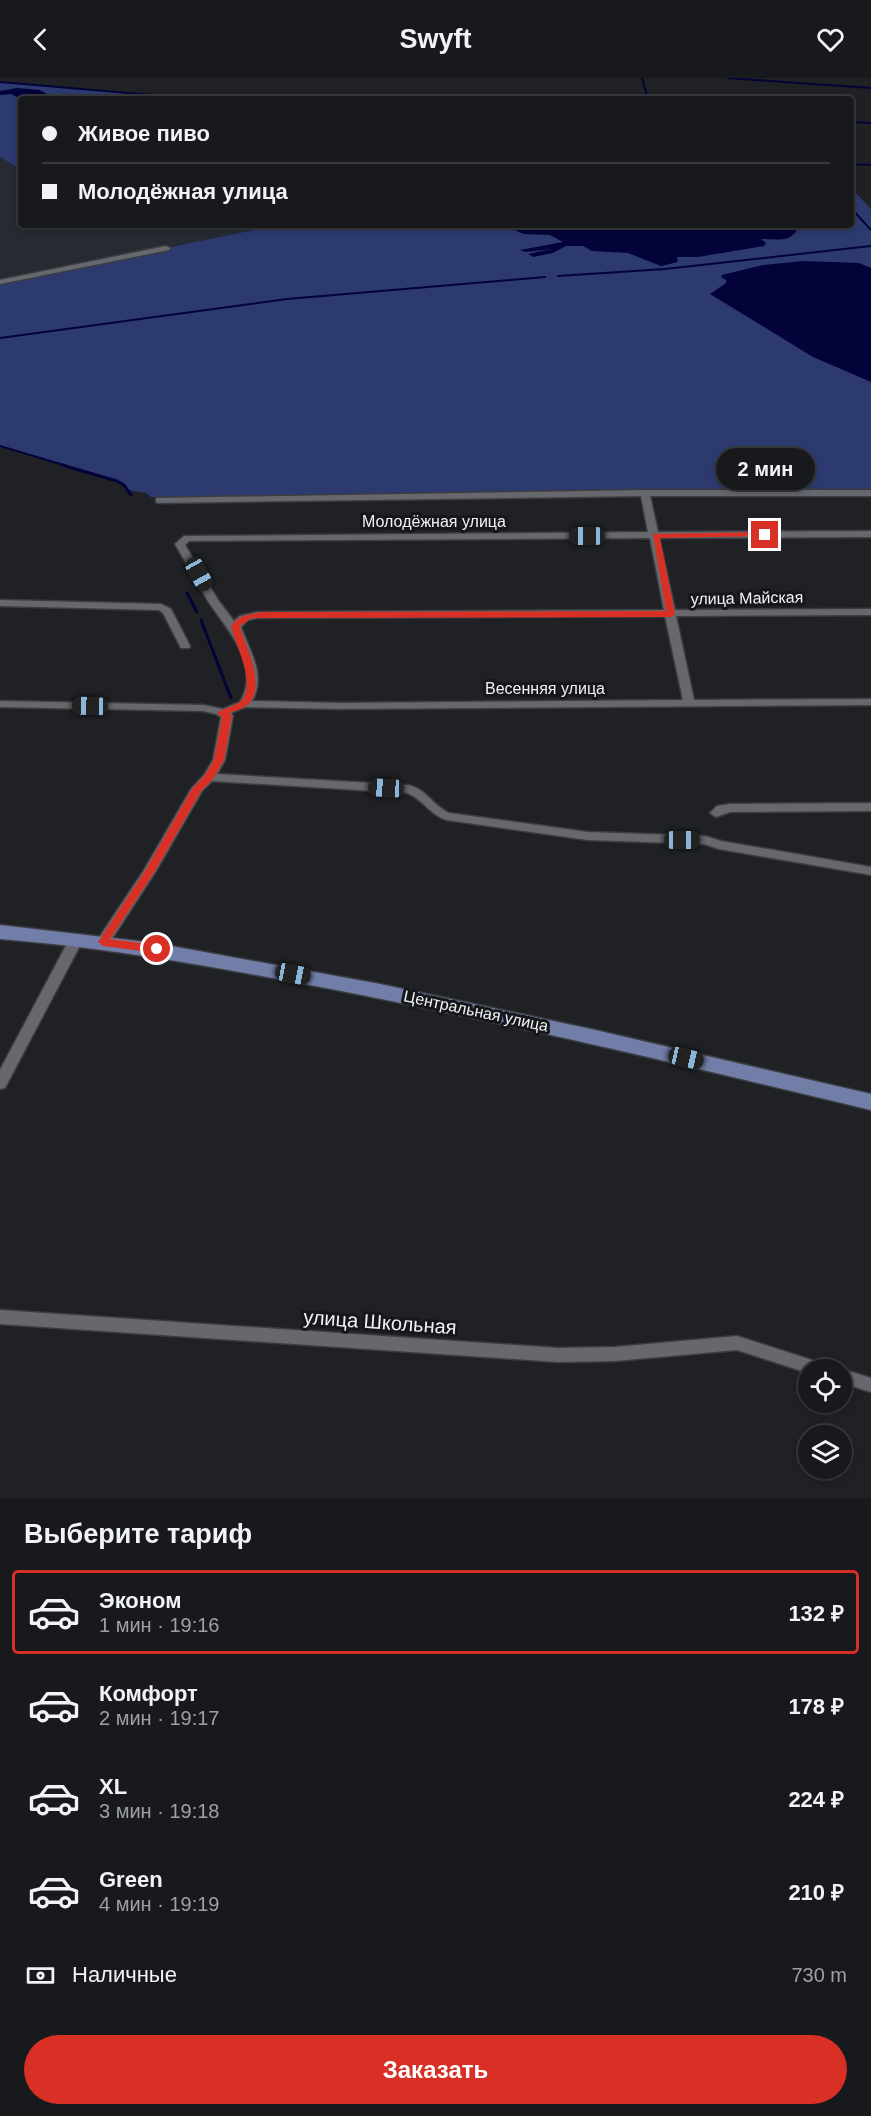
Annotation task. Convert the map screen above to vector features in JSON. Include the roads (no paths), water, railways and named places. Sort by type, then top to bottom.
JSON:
[{"type":"main road","name":"Центральная улица","points":[[0,932],[77,938],[157,949],[360,987],[570,1031],[871,1102]]},
{"type":"street","points":[[0,282],[166,248]]},
{"type":"street","points":[[645,493],[656,536],[689,704]]},
{"type":"street","points":[[159,500],[645,493],[871,493]]},
{"type":"street","name":"Молодёжная улица","points":[[244,704],[250,692],[251,668],[237,631],[218,607],[180,544],[187,538],[871,534]]},
{"type":"street","points":[[0,603],[161,607],[167,611],[185,646]]},
{"type":"street","name":"улица Майская","points":[[237,631],[235,626],[240,621],[257,615],[871,612]]},
{"type":"street","name":"Весенняя улица","points":[[222,713],[244,704],[260,706],[871,702]]},
{"type":"street","points":[[0,704],[203,708],[227,716],[219,760],[209,777],[196,789],[150,871],[103,942]]},
{"type":"street","points":[[209,777],[408,789],[419,792],[435,811],[443,815],[588,836],[705,840],[719,845],[871,871]]},
{"type":"street","points":[[716,813],[721,809],[730,808],[871,807]]},
{"type":"street","points":[[0,1084],[77,938]]},
{"type":"street","name":"улица Школьная","points":[[0,1317],[558,1355],[627,1353],[737,1343],[798,1362]]},
{"type":"street","points":[[852,1379],[871,1385]]},
{"type":"waterway","points":[[642,78],[647,96]]},
{"type":"waterway","points":[[728,78],[871,88]]},
{"type":"waterway","points":[[0,82],[163,96]]},
{"type":"waterway","points":[[854,122],[871,123]]},
{"type":"waterway","points":[[854,164],[871,165]]},
{"type":"waterway","points":[[854,211],[871,230]]},
{"type":"waterway","points":[[558,276],[665,269],[871,246]]},
{"type":"waterway","points":[[0,338],[287,299],[545,277]]},
{"type":"waterway","points":[[0,446],[67,466]]},
{"type":"waterway","points":[[62,465],[117,481],[124,485],[131,495]]},
{"type":"waterway","points":[[187,593],[197,612]]},
{"type":"waterway","points":[[201,620],[231,698]]}]
